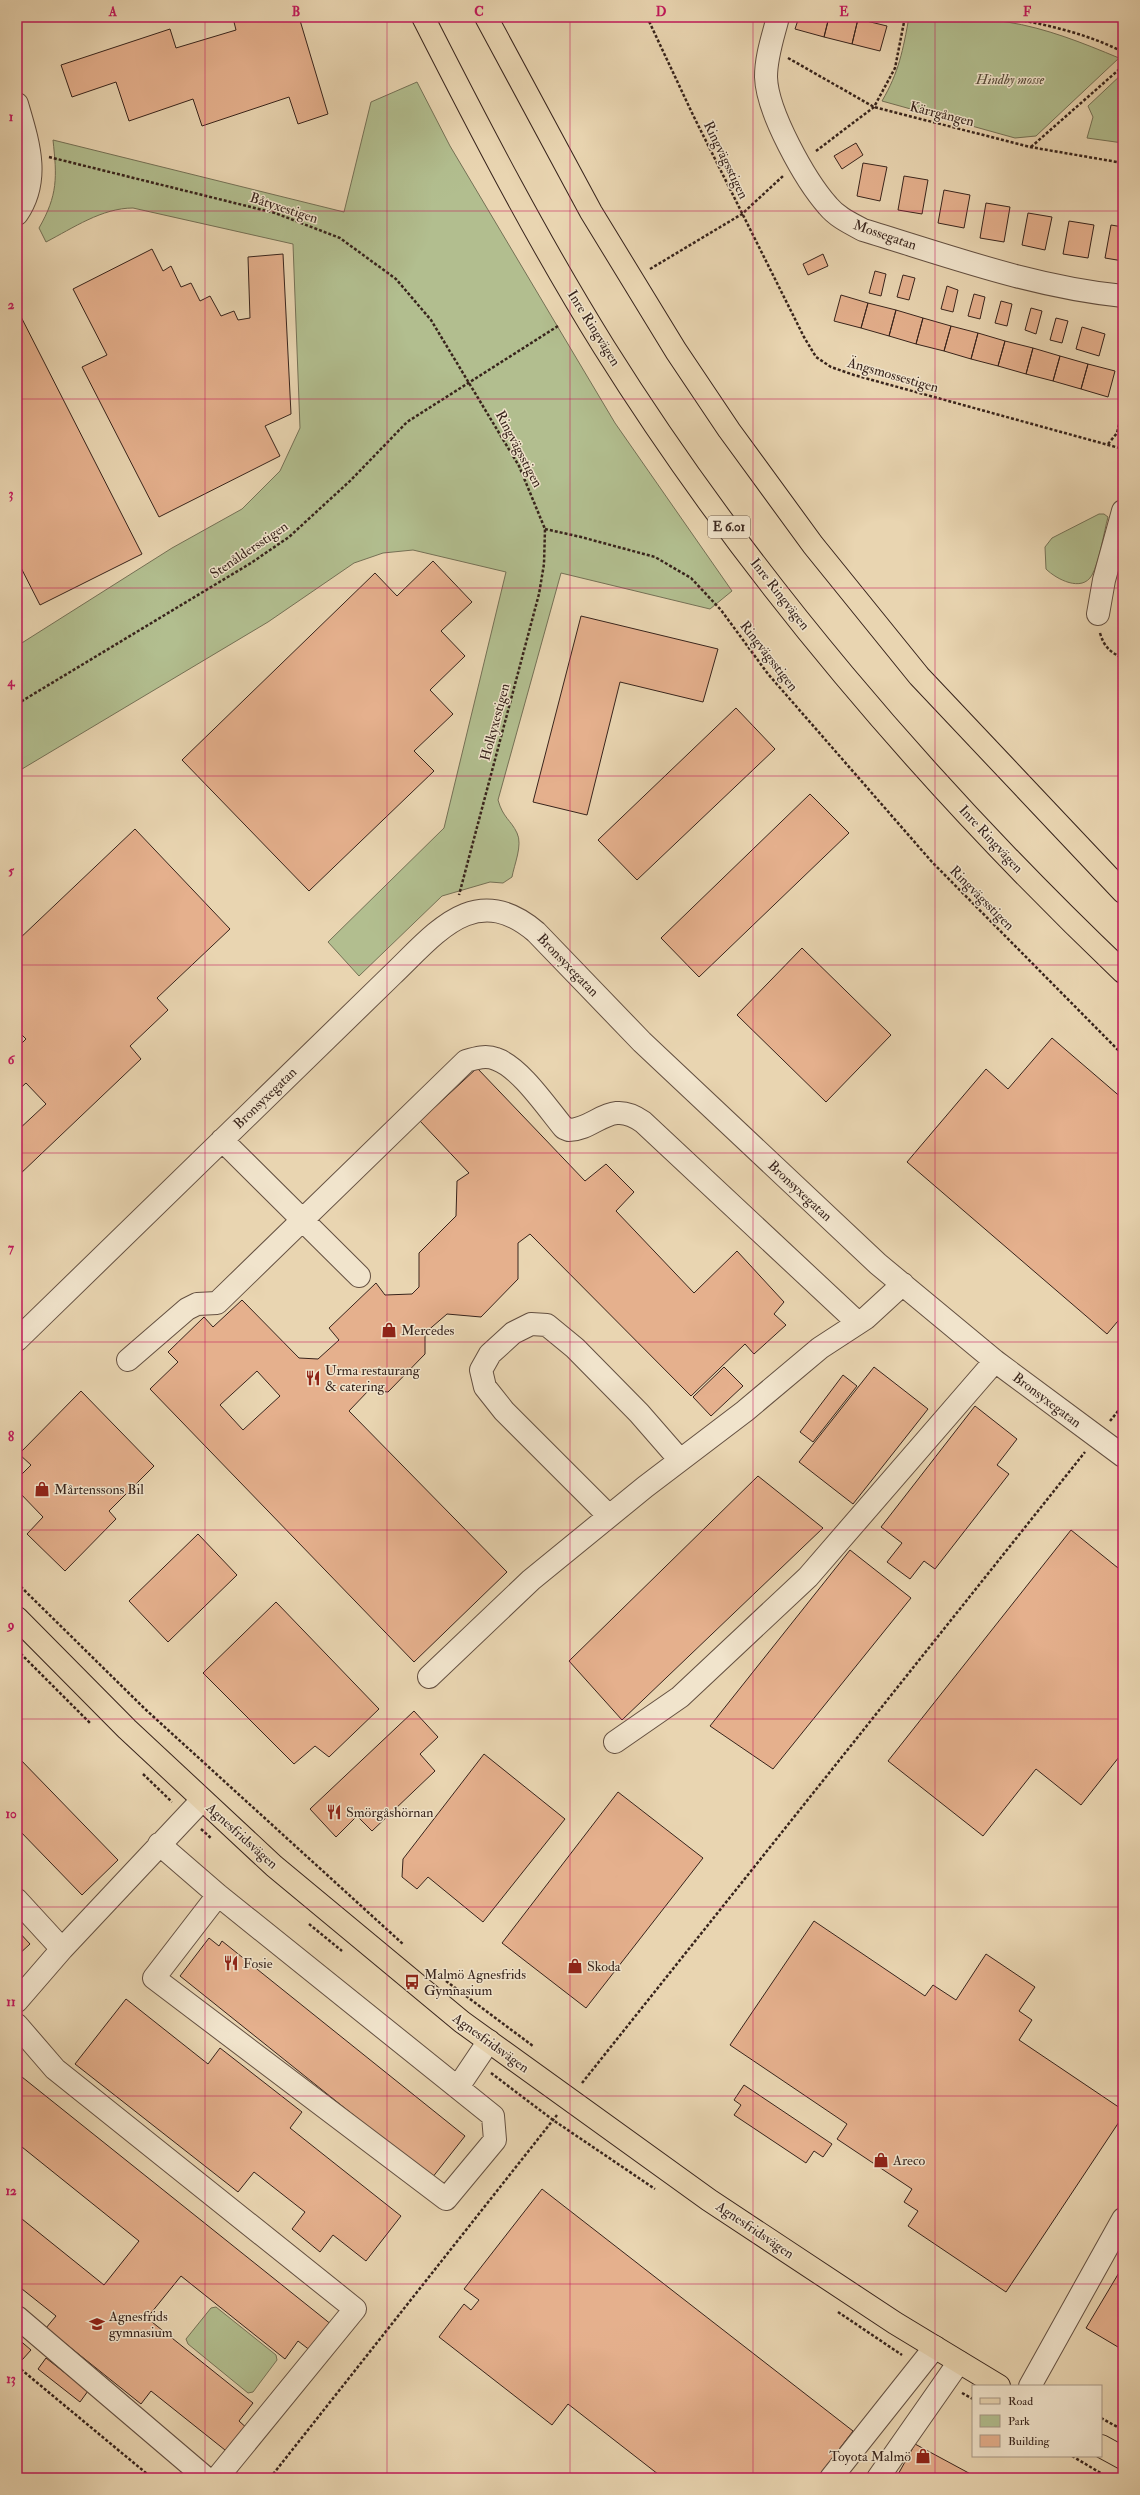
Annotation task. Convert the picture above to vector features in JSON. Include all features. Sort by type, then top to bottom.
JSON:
[{"type":"main road","name":"Inre Ringvägen","points":[[423,17],[486,143],[605,348],[655,424],[739,541],[801,622],[938,782],[1039,890],[1123,972]]},
{"type":"main road","points":[[486,17],[591,212],[676,351],[734,436],[813,544],[919,676],[1123,892]]},
{"type":"main road","name":"Agnesfridsvägen","points":[[17,1618],[127,1729],[202,1800],[274,1866],[400,1972],[489,2041],[576,2091],[709,2200],[935,2347],[997,2385]]},
{"type":"main road","points":[[1102,2447],[1123,2458]]},
{"type":"street","name":"Mossegatan","points":[[778,17],[770,48],[766,78],[776,116],[799,164],[828,206],[844,220],[863,230],[1008,276],[1082,292],[1123,296]]},
{"type":"street","points":[[17,104],[30,152],[32,174],[28,193],[17,214]]},
{"type":"street","points":[[1098,614],[1104,580],[1123,511]]},
{"type":"street","name":"Bronsyxegatan","points":[[17,1340],[392,975],[453,919],[486,910],[505,912],[521,919],[536,932],[642,1042],[878,1264],[995,1361],[1123,1456]]},
{"type":"street","points":[[128,1360],[187,1308],[197,1304],[217,1303],[301,1218],[466,1061],[480,1056],[496,1059],[513,1069],[564,1128],[569,1130],[617,1113],[632,1114],[643,1122],[858,1324]]},
{"type":"street","points":[[222,1140],[359,1276]]},
{"type":"street","points":[[429,1677],[530,1580],[745,1410],[820,1348],[858,1324],[902,1284]]},
{"type":"street","points":[[610,1516],[509,1416],[485,1387],[481,1370],[490,1354],[513,1333],[531,1324],[547,1325],[575,1348],[639,1413],[680,1460]]},
{"type":"street","points":[[615,1742],[680,1697],[808,1577],[995,1361]]},
{"type":"street","points":[[17,2001],[62,1949],[159,1844],[202,1800]]},
{"type":"street","points":[[159,1844],[218,1895],[493,2116],[495,2140],[446,2198],[154,1978],[218,1895]]},
{"type":"street","points":[[17,1900],[62,1949]]},
{"type":"street","points":[[17,2025],[54,2069],[355,2309],[217,2478]]},
{"type":"street","points":[[458,2087],[489,2041]]},
{"type":"street","points":[[1031,2385],[1123,2219]]},
{"type":"street","points":[[17,2317],[206,2478]]},
{"type":"street","points":[[831,2478],[935,2347]]},
{"type":"street","points":[[878,2478],[959,2362]]},
{"type":"path","name":"Ringvägsstigen","points":[[647,17],[742,214],[648,270]]},
{"type":"path","points":[[874,107],[895,68],[905,17]]},
{"type":"path","points":[[1004,17],[1041,24],[1110,45],[1123,52]]},
{"type":"path","name":"Kärrgången","points":[[770,48],[874,107],[1030,147],[1123,163]]},
{"type":"path","points":[[1030,147],[1123,66]]},
{"type":"path","name":"Båtyxestigen","points":[[30,152],[275,214],[340,238],[377,264],[415,299],[431,320],[470,382]]},
{"type":"path","name":"Ängsmossestigen","points":[[742,214],[804,337],[816,357],[831,367],[876,382],[1123,449]]},
{"type":"path","points":[[470,382],[558,326]]},
{"type":"path","name":"Ringvägsstigen","points":[[470,382],[519,466],[545,529],[588,538],[655,557],[691,578],[721,610],[768,674],[932,862],[1123,1054]]},
{"type":"path","name":"Stenåldersstigen","points":[[17,704],[251,563],[289,537],[351,480],[407,422],[436,401],[470,382]]},
{"type":"path","points":[[1108,444],[1117,433],[1123,409]]},
{"type":"path","name":"Holkyxestigen","points":[[453,919],[539,594],[544,564],[545,529]]},
{"type":"path","points":[[270,2478],[576,2091],[1123,1405]]},
{"type":"path","points":[[17,1583],[145,1709],[408,1950]]},
{"type":"path","points":[[441,1976],[540,2051]]},
{"type":"path","points":[[576,2078],[576,2091]]},
{"type":"path","points":[[576,2091],[589,2088]]},
{"type":"path","points":[[17,2366],[152,2478]]},
{"type":"path","points":[[1102,2419],[1123,2430]]},
{"type":"path","points":[[1074,2457],[1109,2478]]},
{"type":"green space","name":"Hindby mosse","points":[[909,17],[971,18],[995,20],[1022,25],[1064,37],[1119,58],[1036,136],[1015,138],[882,101],[893,80],[900,60]]},
{"type":"green space","points":[[1123,73],[1123,143],[1087,138],[1093,117],[1088,106]]},
{"type":"green space","points":[[417,82],[450,146],[615,423],[732,591],[710,609],[561,573],[498,800],[502,811],[515,829],[519,838],[518,855],[512,877],[503,883],[490,882],[442,896],[359,976],[328,942],[444,828],[506,572],[413,550],[383,553],[354,563],[268,622],[17,772],[17,646],[172,548],[242,509],[280,471],[300,428],[293,244],[133,208],[110,211],[99,215],[46,242],[39,228],[50,206],[55,186],[53,140],[344,212],[371,102]]},
{"type":"green space","points":[[1099,514],[1104,514],[1108,517],[1095,570],[1088,580],[1076,584],[1062,580],[1050,573],[1046,569],[1045,547],[1052,538]]},
{"type":"green space","points":[[216,2307],[276,2355],[277,2360],[253,2392],[248,2393],[188,2344],[186,2339],[211,2308]]},
{"type":"building","points":[[235,17],[299,17],[328,114],[298,124],[289,97],[202,126],[193,99],[129,121],[116,82],[72,97],[61,65],[170,29],[176,48],[236,30],[233,18]]},
{"type":"building","points":[[799,17],[829,17],[824,37],[795,29]]},
{"type":"building","points":[[829,17],[858,19],[852,44],[824,37]]},
{"type":"building","points":[[858,19],[887,26],[880,51],[852,44]]},
{"type":"building","points":[[856,143],[863,155],[842,169],[834,156]]},
{"type":"building","points":[[863,163],[887,167],[880,201],[857,196]]},
{"type":"building","points":[[904,176],[928,180],[922,214],[898,210]]},
{"type":"building","points":[[944,190],[970,195],[964,228],[938,223]]},
{"type":"building","points":[[986,203],[1010,207],[1004,242],[980,238]]},
{"type":"building","points":[[1028,213],[1052,217],[1045,250],[1022,245]]},
{"type":"building","points":[[1069,221],[1094,225],[1088,258],[1063,254]]},
{"type":"building","points":[[1111,225],[1123,227],[1123,261],[1105,258]]},
{"type":"building","points":[[152,249],[163,271],[171,266],[181,287],[191,283],[200,301],[210,296],[221,316],[234,311],[238,320],[250,318],[248,257],[283,254],[291,414],[265,426],[280,456],[159,517],[82,367],[107,355],[73,289]]},
{"type":"building","points":[[823,254],[828,266],[808,275],[803,264]]},
{"type":"building","points":[[875,271],[886,274],[881,296],[869,293]]},
{"type":"building","points":[[903,275],[915,278],[909,300],[897,297]]},
{"type":"building","points":[[947,286],[958,290],[953,312],[941,309]]},
{"type":"building","points":[[974,294],[985,297],[980,319],[968,316]]},
{"type":"building","points":[[841,295],[868,303],[861,328],[834,321]]},
{"type":"building","points":[[1001,301],[1012,304],[1007,326],[995,323]]},
{"type":"building","points":[[868,303],[896,310],[889,336],[861,328]]},
{"type":"building","points":[[1031,308],[1042,311],[1036,334],[1025,330]]},
{"type":"building","points":[[17,309],[142,554],[40,605],[17,560]]},
{"type":"building","points":[[896,310],[923,318],[916,344],[889,336]]},
{"type":"building","points":[[923,318],[951,326],[944,351],[916,344]]},
{"type":"building","points":[[1056,318],[1068,321],[1062,343],[1050,340]]},
{"type":"building","points":[[951,326],[978,333],[971,359],[944,351]]},
{"type":"building","points":[[1082,327],[1105,334],[1099,356],[1076,349]]},
{"type":"building","points":[[978,333],[1005,341],[998,366],[971,359]]},
{"type":"building","points":[[1005,341],[1033,348],[1026,374],[998,366]]},
{"type":"building","points":[[1033,348],[1060,356],[1053,381],[1026,374]]},
{"type":"building","points":[[1060,356],[1088,364],[1081,389],[1053,381]]},
{"type":"building","points":[[1088,364],[1115,371],[1108,397],[1081,389]]},
{"type":"building","points":[[433,561],[472,602],[441,631],[465,656],[430,690],[453,714],[414,751],[434,771],[309,891],[182,760],[375,573],[397,596]]},
{"type":"building","points":[[581,616],[718,649],[703,702],[620,682],[587,815],[533,802]]},
{"type":"building","points":[[736,708],[775,749],[637,880],[598,840]]},
{"type":"building","points":[[810,794],[849,833],[699,977],[661,938]]},
{"type":"building","points":[[135,829],[230,929],[157,998],[168,1010],[130,1046],[141,1059],[18,1176],[17,1131],[46,1104],[26,1083],[17,1091],[17,1048],[26,1039],[17,1030],[17,941]]},
{"type":"building","points":[[802,948],[891,1035],[826,1102],[737,1015]]},
{"type":"building","points":[[1052,1038],[1123,1099],[1123,1315],[1107,1334],[907,1162],[986,1069],[1008,1089]]},
{"type":"building","points":[[477,1068],[585,1181],[606,1164],[634,1192],[616,1211],[694,1293],[737,1251],[784,1302],[774,1314],[786,1325],[754,1354],[745,1344],[691,1396],[530,1234],[518,1243],[518,1279],[481,1317],[447,1314],[425,1333],[425,1354],[388,1392],[369,1390],[349,1411],[507,1572],[414,1662],[150,1389],[178,1362],[168,1352],[204,1317],[213,1327],[242,1300],[299,1358],[318,1359],[339,1340],[329,1328],[376,1283],[385,1295],[412,1294],[419,1287],[419,1253],[456,1216],[457,1181],[469,1173],[420,1121]],"holes":[[[257,1371],[280,1396],[243,1430],[220,1405]]]},
{"type":"building","points":[[724,1367],[743,1386],[711,1416],[693,1397]]},
{"type":"building","points":[[874,1367],[928,1409],[853,1504],[799,1462]]},
{"type":"building","points":[[843,1375],[857,1386],[813,1442],[800,1432]]},
{"type":"building","points":[[81,1391],[154,1466],[109,1511],[116,1519],[65,1571],[27,1534],[43,1517],[17,1490],[17,1479],[31,1465],[19,1454]]},
{"type":"building","points":[[975,1406],[1017,1439],[997,1465],[1009,1474],[935,1569],[924,1561],[910,1579],[887,1562],[902,1543],[881,1527]]},
{"type":"building","points":[[758,1476],[823,1528],[622,1720],[569,1661]]},
{"type":"building","points":[[1071,1530],[1123,1572],[1123,1752],[1081,1805],[1036,1769],[983,1836],[888,1761]]},
{"type":"building","points":[[198,1534],[237,1575],[168,1642],[129,1601]]},
{"type":"building","points":[[850,1550],[911,1598],[773,1769],[710,1726]]},
{"type":"building","points":[[276,1602],[379,1709],[329,1757],[315,1746],[294,1764],[203,1673]]},
{"type":"building","points":[[414,1711],[438,1737],[420,1754],[435,1771],[372,1831],[357,1816],[336,1837],[310,1809]]},
{"type":"building","points":[[484,1754],[565,1819],[483,1922],[428,1877],[417,1889],[402,1877],[403,1859]]},
{"type":"building","points":[[17,1756],[118,1860],[82,1895],[17,1828]]},
{"type":"building","points":[[618,1792],[703,1858],[586,2008],[502,1943]]},
{"type":"building","points":[[814,1921],[925,1996],[933,1985],[956,2000],[986,1954],[1035,1987],[1019,2011],[1032,2020],[1019,2040],[1123,2110],[1123,2116],[1006,2292],[908,2226],[918,2211],[904,2202],[912,2189],[837,2139],[847,2124],[730,2045]]},
{"type":"building","points":[[17,1930],[30,1944],[17,1956]]},
{"type":"building","points":[[209,1938],[219,1946],[222,1941],[465,2136],[432,2178],[180,1976]]},
{"type":"building","points":[[126,1999],[208,2064],[220,2048],[302,2112],[290,2128],[401,2216],[366,2261],[333,2235],[320,2252],[292,2229],[305,2212],[254,2172],[238,2192],[75,2064]]},
{"type":"building","points":[[17,2073],[332,2325],[311,2351],[298,2341],[285,2359],[181,2276],[147,2318],[253,2403],[239,2421],[249,2430],[230,2454],[151,2391],[141,2404],[46,2328],[56,2316],[17,2285],[17,2215],[104,2285],[139,2241],[17,2143]]},
{"type":"building","points":[[744,2085],[832,2144],[823,2157],[814,2151],[806,2163],[734,2115],[741,2105],[734,2100]]},
{"type":"building","points":[[542,2189],[853,2431],[817,2478],[663,2478],[568,2404],[552,2425],[439,2337],[464,2304],[471,2310],[479,2300],[464,2289]]},
{"type":"building","points":[[1123,2266],[1123,2350],[1086,2328]]},
{"type":"building","points":[[17,2338],[31,2350],[22,2360],[17,2356]]},
{"type":"building","points":[[46,2358],[88,2391],[80,2402],[38,2369]]},
{"type":"building","name":"Toyota Malmö","points":[[915,2444],[978,2478],[896,2478]]},
{"type":"place","name":"Mercedes","points":[[389,1330]]},
{"type":"place","name":"Urma restaurang & catering","points":[[313,1378]]},
{"type":"place","name":"Mårtenssons Bil","points":[[42,1489]]},
{"type":"place","name":"Smörgåshörnan","points":[[334,1812]]},
{"type":"place","name":"Fosie","points":[[231,1963]]},
{"type":"place","name":"Skoda","points":[[575,1966]]},
{"type":"place","name":"Malmö Agnesfrids Gymnasium","points":[[412,1982]]},
{"type":"place","name":"Areco","points":[[881,2160]]},
{"type":"place","name":"Agnesfrids gymnasium","points":[[97,2324]]},
{"type":"place","name":"Toyota Malmö","points":[[923,2456]]}]
